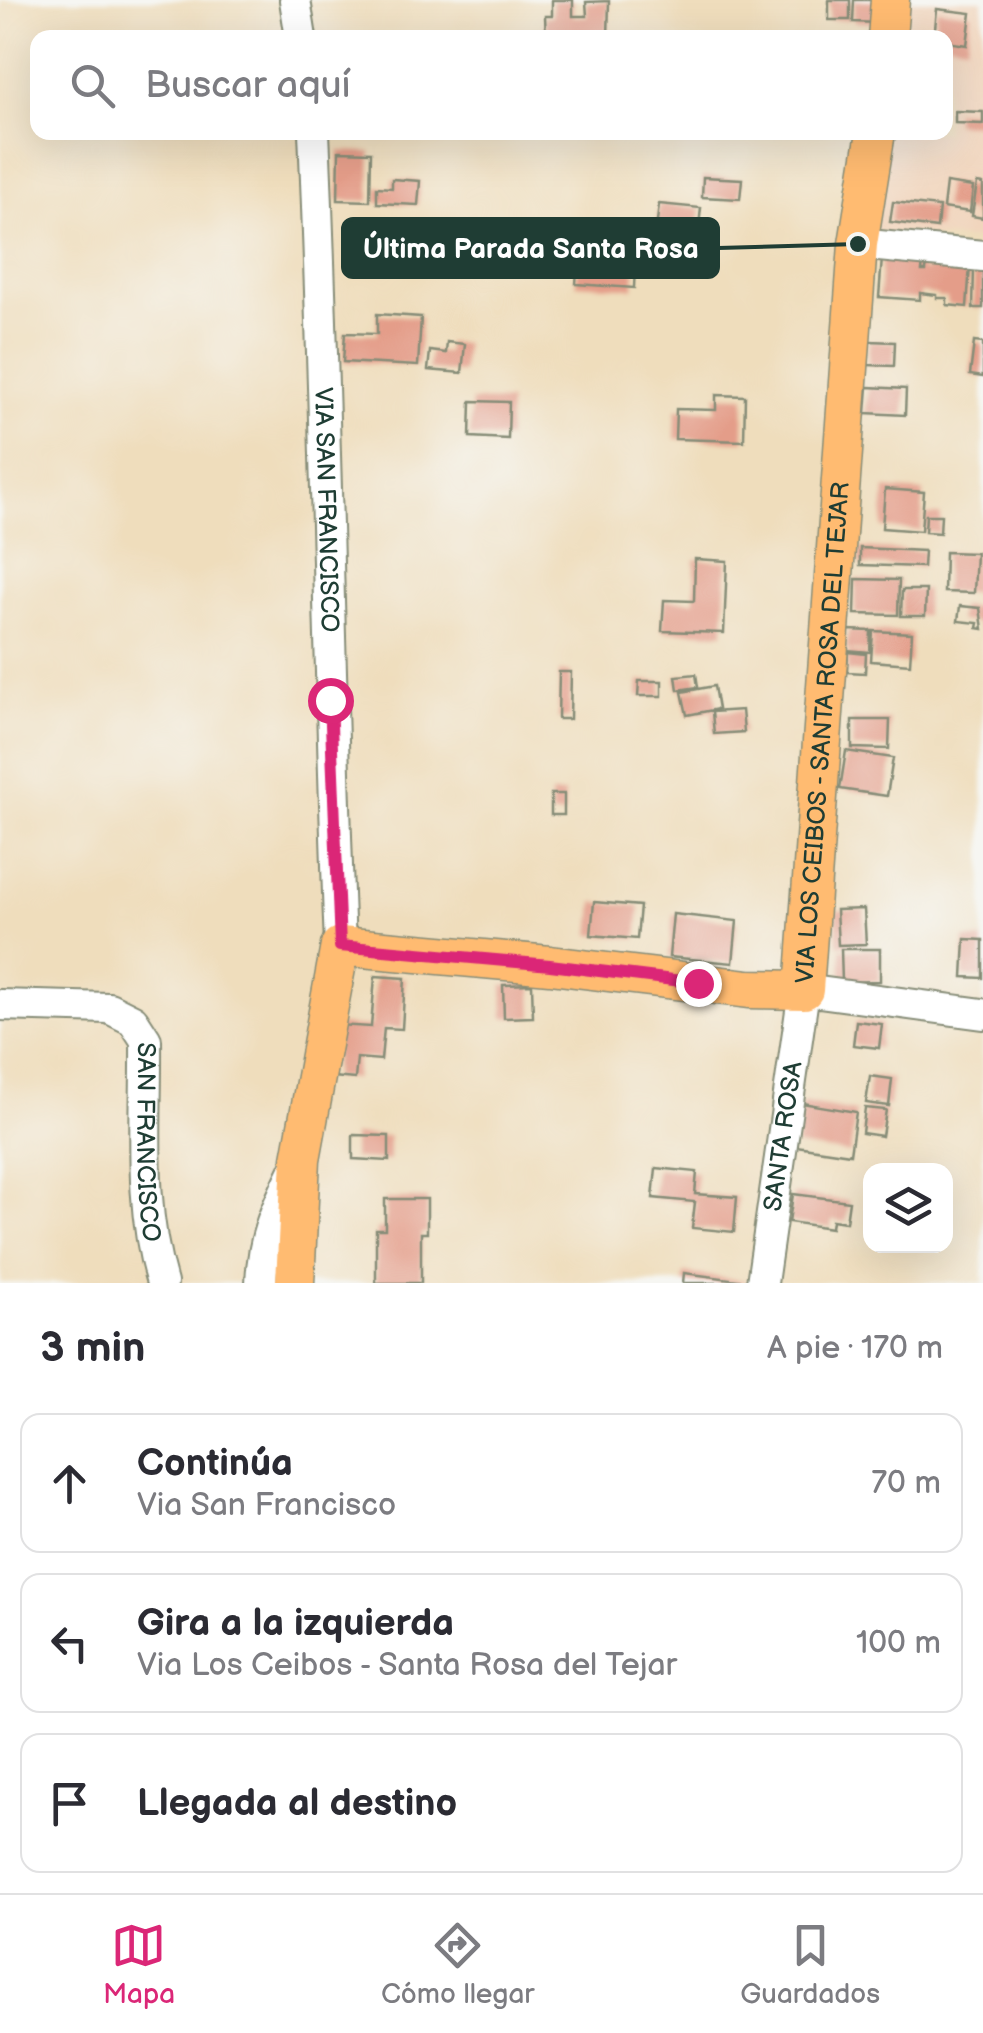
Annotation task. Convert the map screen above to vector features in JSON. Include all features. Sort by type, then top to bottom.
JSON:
[{"type":"main road","points":[[887,30],[890,0]]},
{"type":"main road","name":"VIA LOS CEIBOS - SANTA ROSA DEL TEJAR","points":[[340,946],[550,965],[749,989],[804,990],[858,244],[875,140]]},
{"type":"main road","points":[[295,1283],[301,1159],[340,946]]},
{"type":"street","points":[[295,0],[300,30]]},
{"type":"street","name":"VIA SAN FRANCISCO","points":[[314,140],[325,380],[330,700],[340,946]]},
{"type":"street","points":[[858,244],[983,256]]},
{"type":"street","points":[[804,990],[983,1014]]},
{"type":"street","name":"SANTA ROSA","points":[[762,1283],[804,990]]},
{"type":"street","name":"SAN FRANCISCO","points":[[0,1005],[109,1008],[133,1020],[146,1040],[145,1204],[150,1243],[162,1283]]},
{"type":"street","points":[[261,1283],[269,1222],[301,1159]]},
{"type":"shaded area","points":[[902,0],[983,0],[983,240],[871,232],[886,140],[953,140],[953,30],[899,30]]},
{"type":"building","points":[[552,0],[573,0],[573,16],[587,16],[586,2],[609,1],[608,30],[546,30],[545,16],[552,16]]},
{"type":"building","points":[[829,0],[850,0],[850,20],[829,20]]},
{"type":"building","points":[[854,0],[879,0],[879,23],[853,22]]},
{"type":"building","points":[[937,9],[971,13],[967,45],[953,43],[953,30],[935,30]]},
{"type":"building","points":[[955,111],[983,112],[983,124],[955,123]]},
{"type":"building","points":[[339,151],[371,152],[370,201],[338,200]]},
{"type":"building","points":[[703,177],[742,179],[740,199],[702,197]]},
{"type":"building","points":[[392,179],[420,181],[418,205],[377,203],[377,187],[392,188]]},
{"type":"building","points":[[946,183],[973,187],[970,212],[943,208]]},
{"type":"building","points":[[977,183],[983,184],[983,218],[972,216]]},
{"type":"building","points":[[893,202],[939,207],[937,228],[890,222]]},
{"type":"building","points":[[659,204],[701,208],[697,244],[655,239]]},
{"type":"building","points":[[594,242],[636,245],[634,288],[576,284],[578,255],[594,256]]},
{"type":"building","points":[[882,258],[923,261],[922,271],[926,271],[927,262],[970,265],[967,307],[947,305],[947,298],[920,293],[920,300],[879,297]]},
{"type":"building","points":[[974,268],[983,268],[983,308],[973,308]]},
{"type":"building","points":[[377,314],[421,317],[418,366],[343,362],[345,333],[377,334]]},
{"type":"building","points":[[869,341],[895,342],[894,366],[868,365]]},
{"type":"building","points":[[447,342],[465,344],[462,373],[428,370],[430,351],[446,353]]},
{"type":"building","points":[[974,342],[983,343],[983,377],[970,375]]},
{"type":"building","points":[[868,387],[906,389],[905,415],[866,413]]},
{"type":"building","points":[[716,395],[745,396],[744,441],[675,439],[676,409],[716,410]]},
{"type":"building","points":[[471,401],[509,402],[508,439],[470,437]]},
{"type":"building","points":[[885,489],[924,492],[921,531],[882,528]]},
{"type":"building","points":[[926,515],[941,515],[940,533],[925,532]]},
{"type":"building","points":[[860,548],[924,551],[923,567],[860,565]]},
{"type":"building","points":[[945,552],[976,553],[974,593],[944,592]]},
{"type":"building","points":[[695,559],[727,561],[724,633],[662,631],[664,600],[694,601]]},
{"type":"building","points":[[856,579],[899,580],[898,615],[855,614]]},
{"type":"building","points":[[902,590],[926,590],[925,616],[901,616]]},
{"type":"building","points":[[960,606],[980,608],[983,629],[977,628],[978,623],[958,621]]},
{"type":"building","points":[[848,630],[871,631],[870,652],[846,650]]},
{"type":"building","points":[[873,631],[912,633],[910,664],[871,661]]},
{"type":"building","points":[[848,652],[866,654],[865,673],[847,672]]},
{"type":"building","points":[[559,672],[571,672],[570,719],[558,719]]},
{"type":"building","points":[[696,674],[698,687],[678,690],[676,676]]},
{"type":"building","points":[[639,681],[662,681],[662,696],[638,696]]},
{"type":"building","points":[[714,686],[718,709],[687,715],[682,692]]},
{"type":"building","points":[[742,710],[744,732],[714,734],[712,712]]},
{"type":"building","points":[[852,720],[890,720],[889,749],[852,748]]},
{"type":"building","points":[[846,751],[893,758],[887,796],[840,789]]},
{"type":"building","points":[[551,794],[564,794],[564,815],[551,815]]},
{"type":"building","points":[[594,902],[640,906],[637,939],[591,935]]},
{"type":"building","points":[[864,909],[866,944],[838,945],[836,910]]},
{"type":"building","points":[[673,914],[737,921],[733,963],[669,957]]},
{"type":"building","points":[[965,939],[983,940],[983,978],[963,977]]},
{"type":"building","points":[[841,949],[880,949],[880,981],[842,982]]},
{"type":"building","points":[[375,976],[405,978],[402,1029],[384,1028],[381,1060],[357,1058],[355,1079],[333,1077],[337,1025],[371,1027]]},
{"type":"building","points":[[532,984],[533,1017],[504,1018],[503,985]]},
{"type":"building","points":[[856,1021],[882,1024],[879,1048],[853,1045]]},
{"type":"building","points":[[870,1076],[892,1079],[889,1106],[866,1103]]},
{"type":"building","points":[[802,1103],[856,1112],[850,1154],[796,1146]]},
{"type":"building","points":[[865,1108],[886,1110],[882,1136],[862,1133]]},
{"type":"building","points":[[353,1135],[389,1136],[389,1161],[353,1159]]},
{"type":"building","points":[[656,1168],[697,1172],[695,1194],[737,1197],[734,1232],[692,1228],[695,1202],[653,1198]]},
{"type":"building","points":[[793,1194],[849,1201],[846,1222],[832,1220],[831,1228],[789,1222]]},
{"type":"building","points":[[385,1199],[427,1199],[427,1233],[421,1233],[421,1283],[376,1283],[376,1229],[385,1229]]},
{"type":"building","points":[[684,1273],[746,1281],[746,1283],[683,1283]]},
{"type":"place","name":"Última Parada Santa Rosa","points":[[858,244]]},
{"type":"route","points":[[330,700],[340,946],[698,983]]}]
